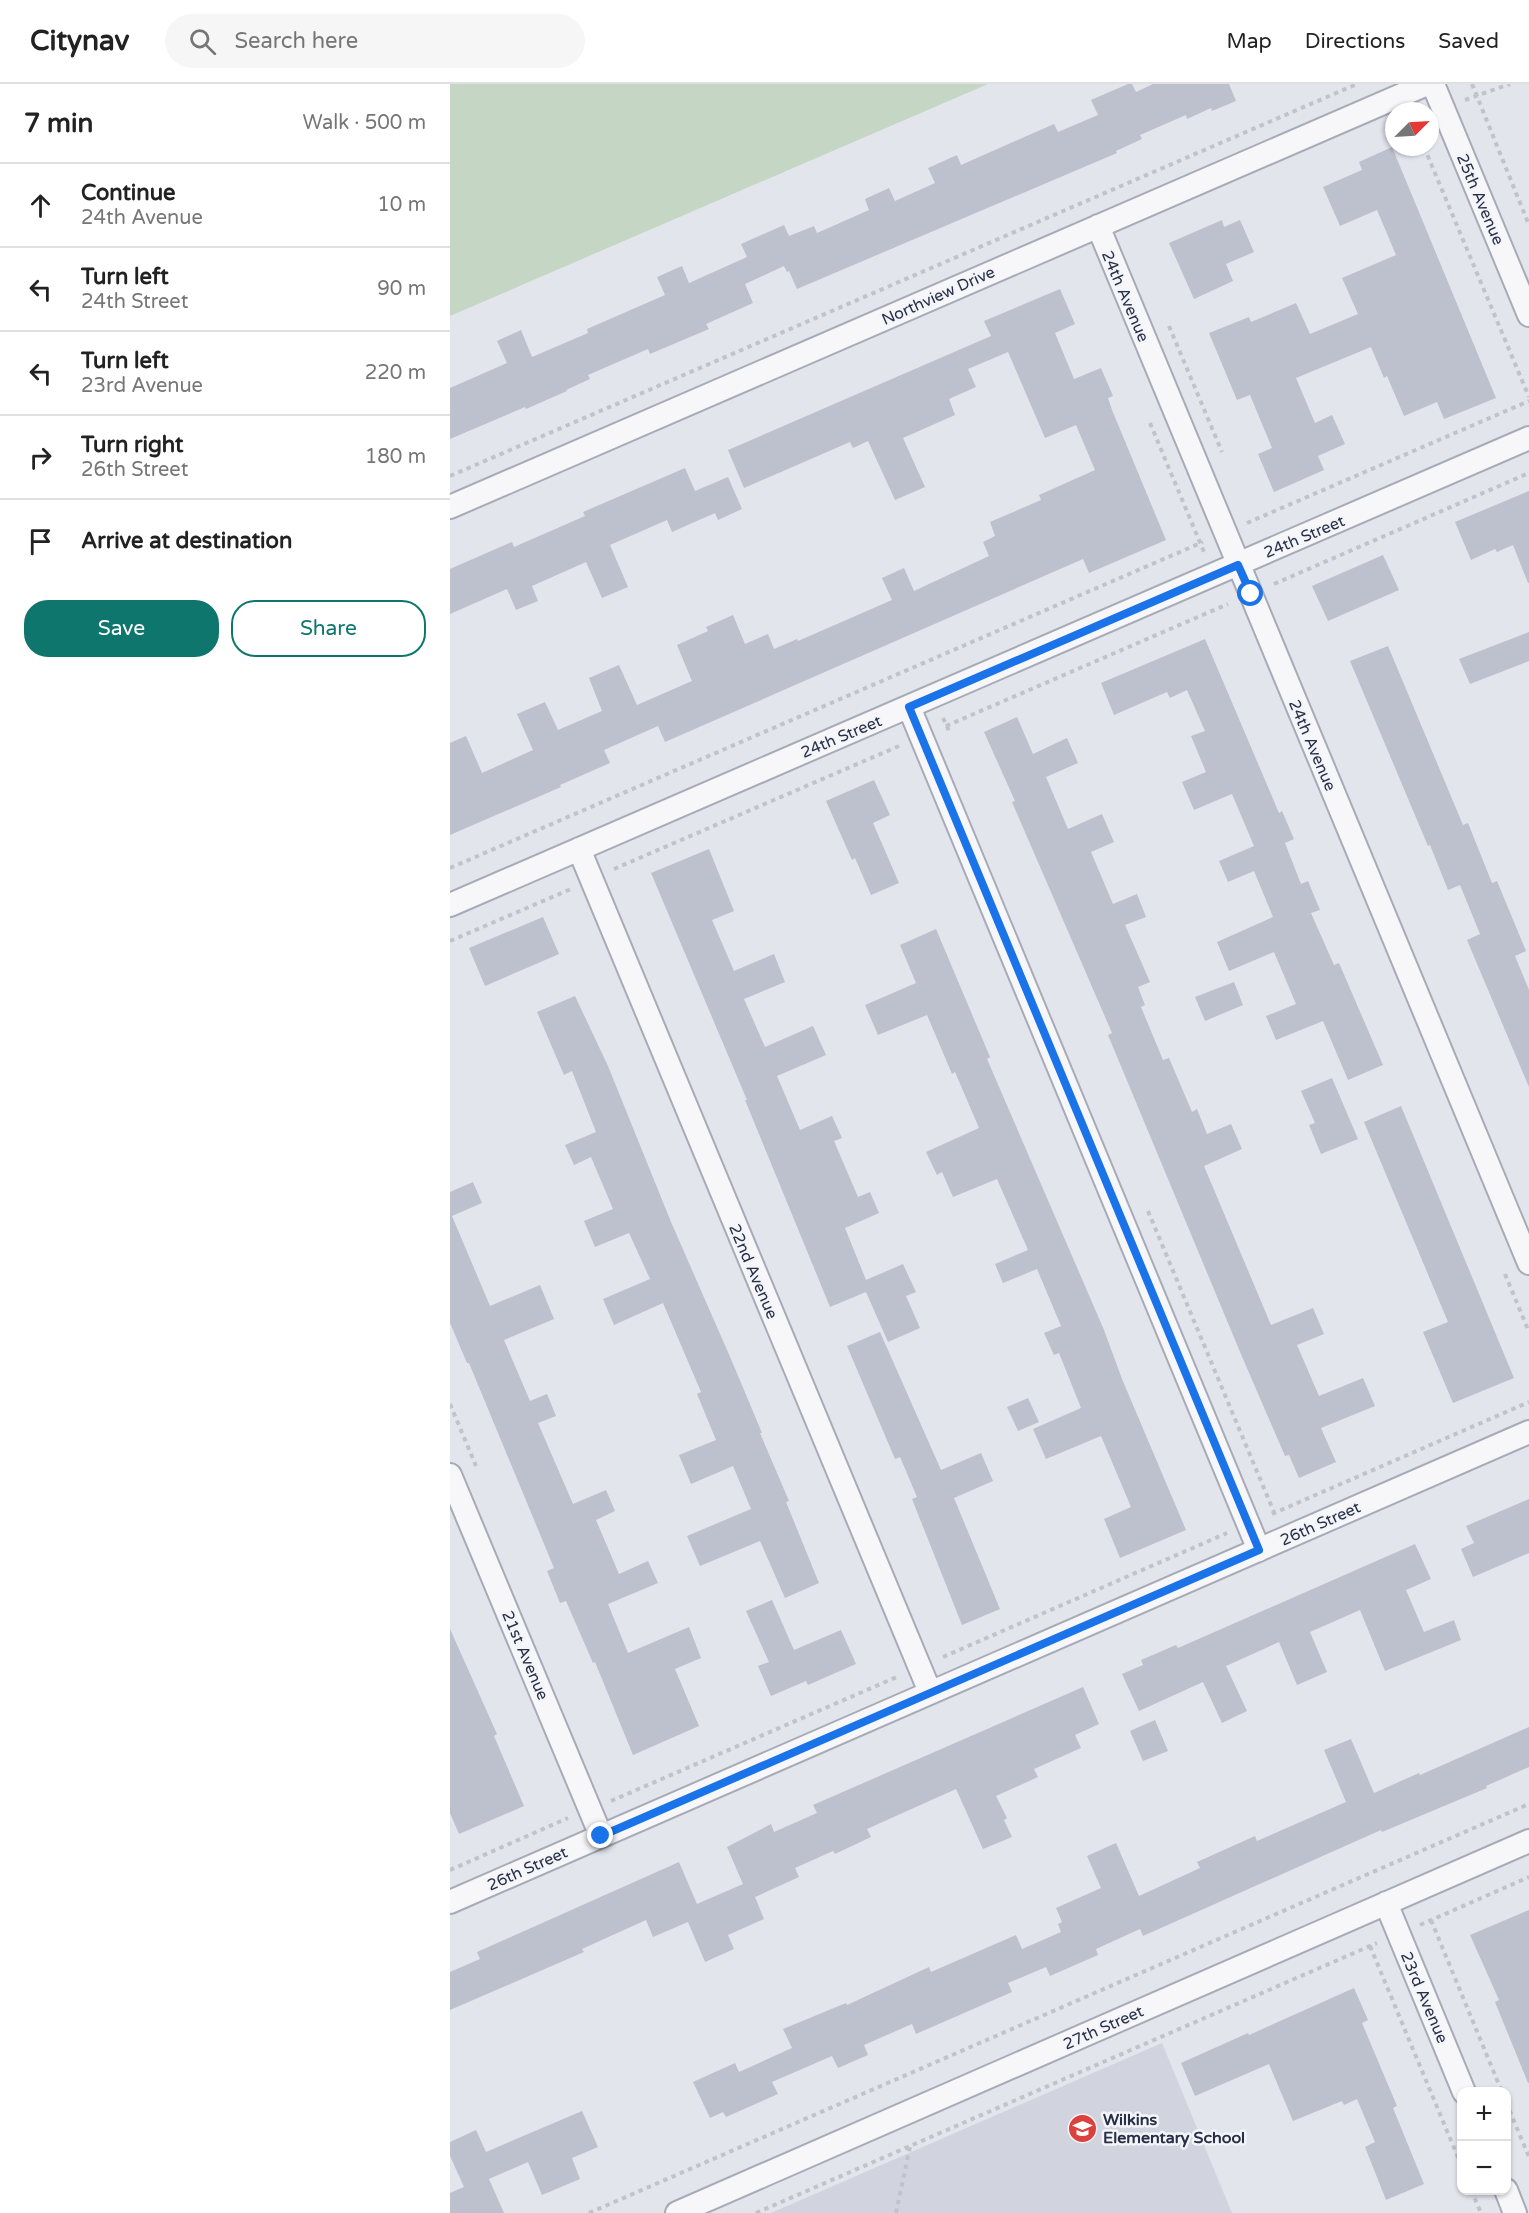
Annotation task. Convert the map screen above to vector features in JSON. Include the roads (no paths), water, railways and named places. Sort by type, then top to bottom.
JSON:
[{"type":"street","name":"Northview Drive","points":[[450,507],[1427,84]]},
{"type":"street","name":"25th Avenue","points":[[1433,84],[1529,315]]},
{"type":"street","name":"24th Avenue","points":[[1098,226],[1529,1263]]},
{"type":"street","name":"24th Street","points":[[450,905],[1529,438]]},
{"type":"street","points":[[909,707],[1259,1550]]},
{"type":"street","name":"22nd Avenue","points":[[579,849],[930,1692]]},
{"type":"street","name":"26th Street","points":[[450,1902],[1529,1432]]},
{"type":"street","name":"21st Avenue","points":[[450,1475],[601,1836]]},
{"type":"street","name":"27th Street","points":[[676,2213],[1529,1841]]},
{"type":"street","name":"23rd Avenue","points":[[1386,1903],[1462,2087]]},
{"type":"street","points":[[1508,2195],[1515,2213]]},
{"type":"place","name":"Wilkins Elementary School","points":[[1082,2128]]}]
